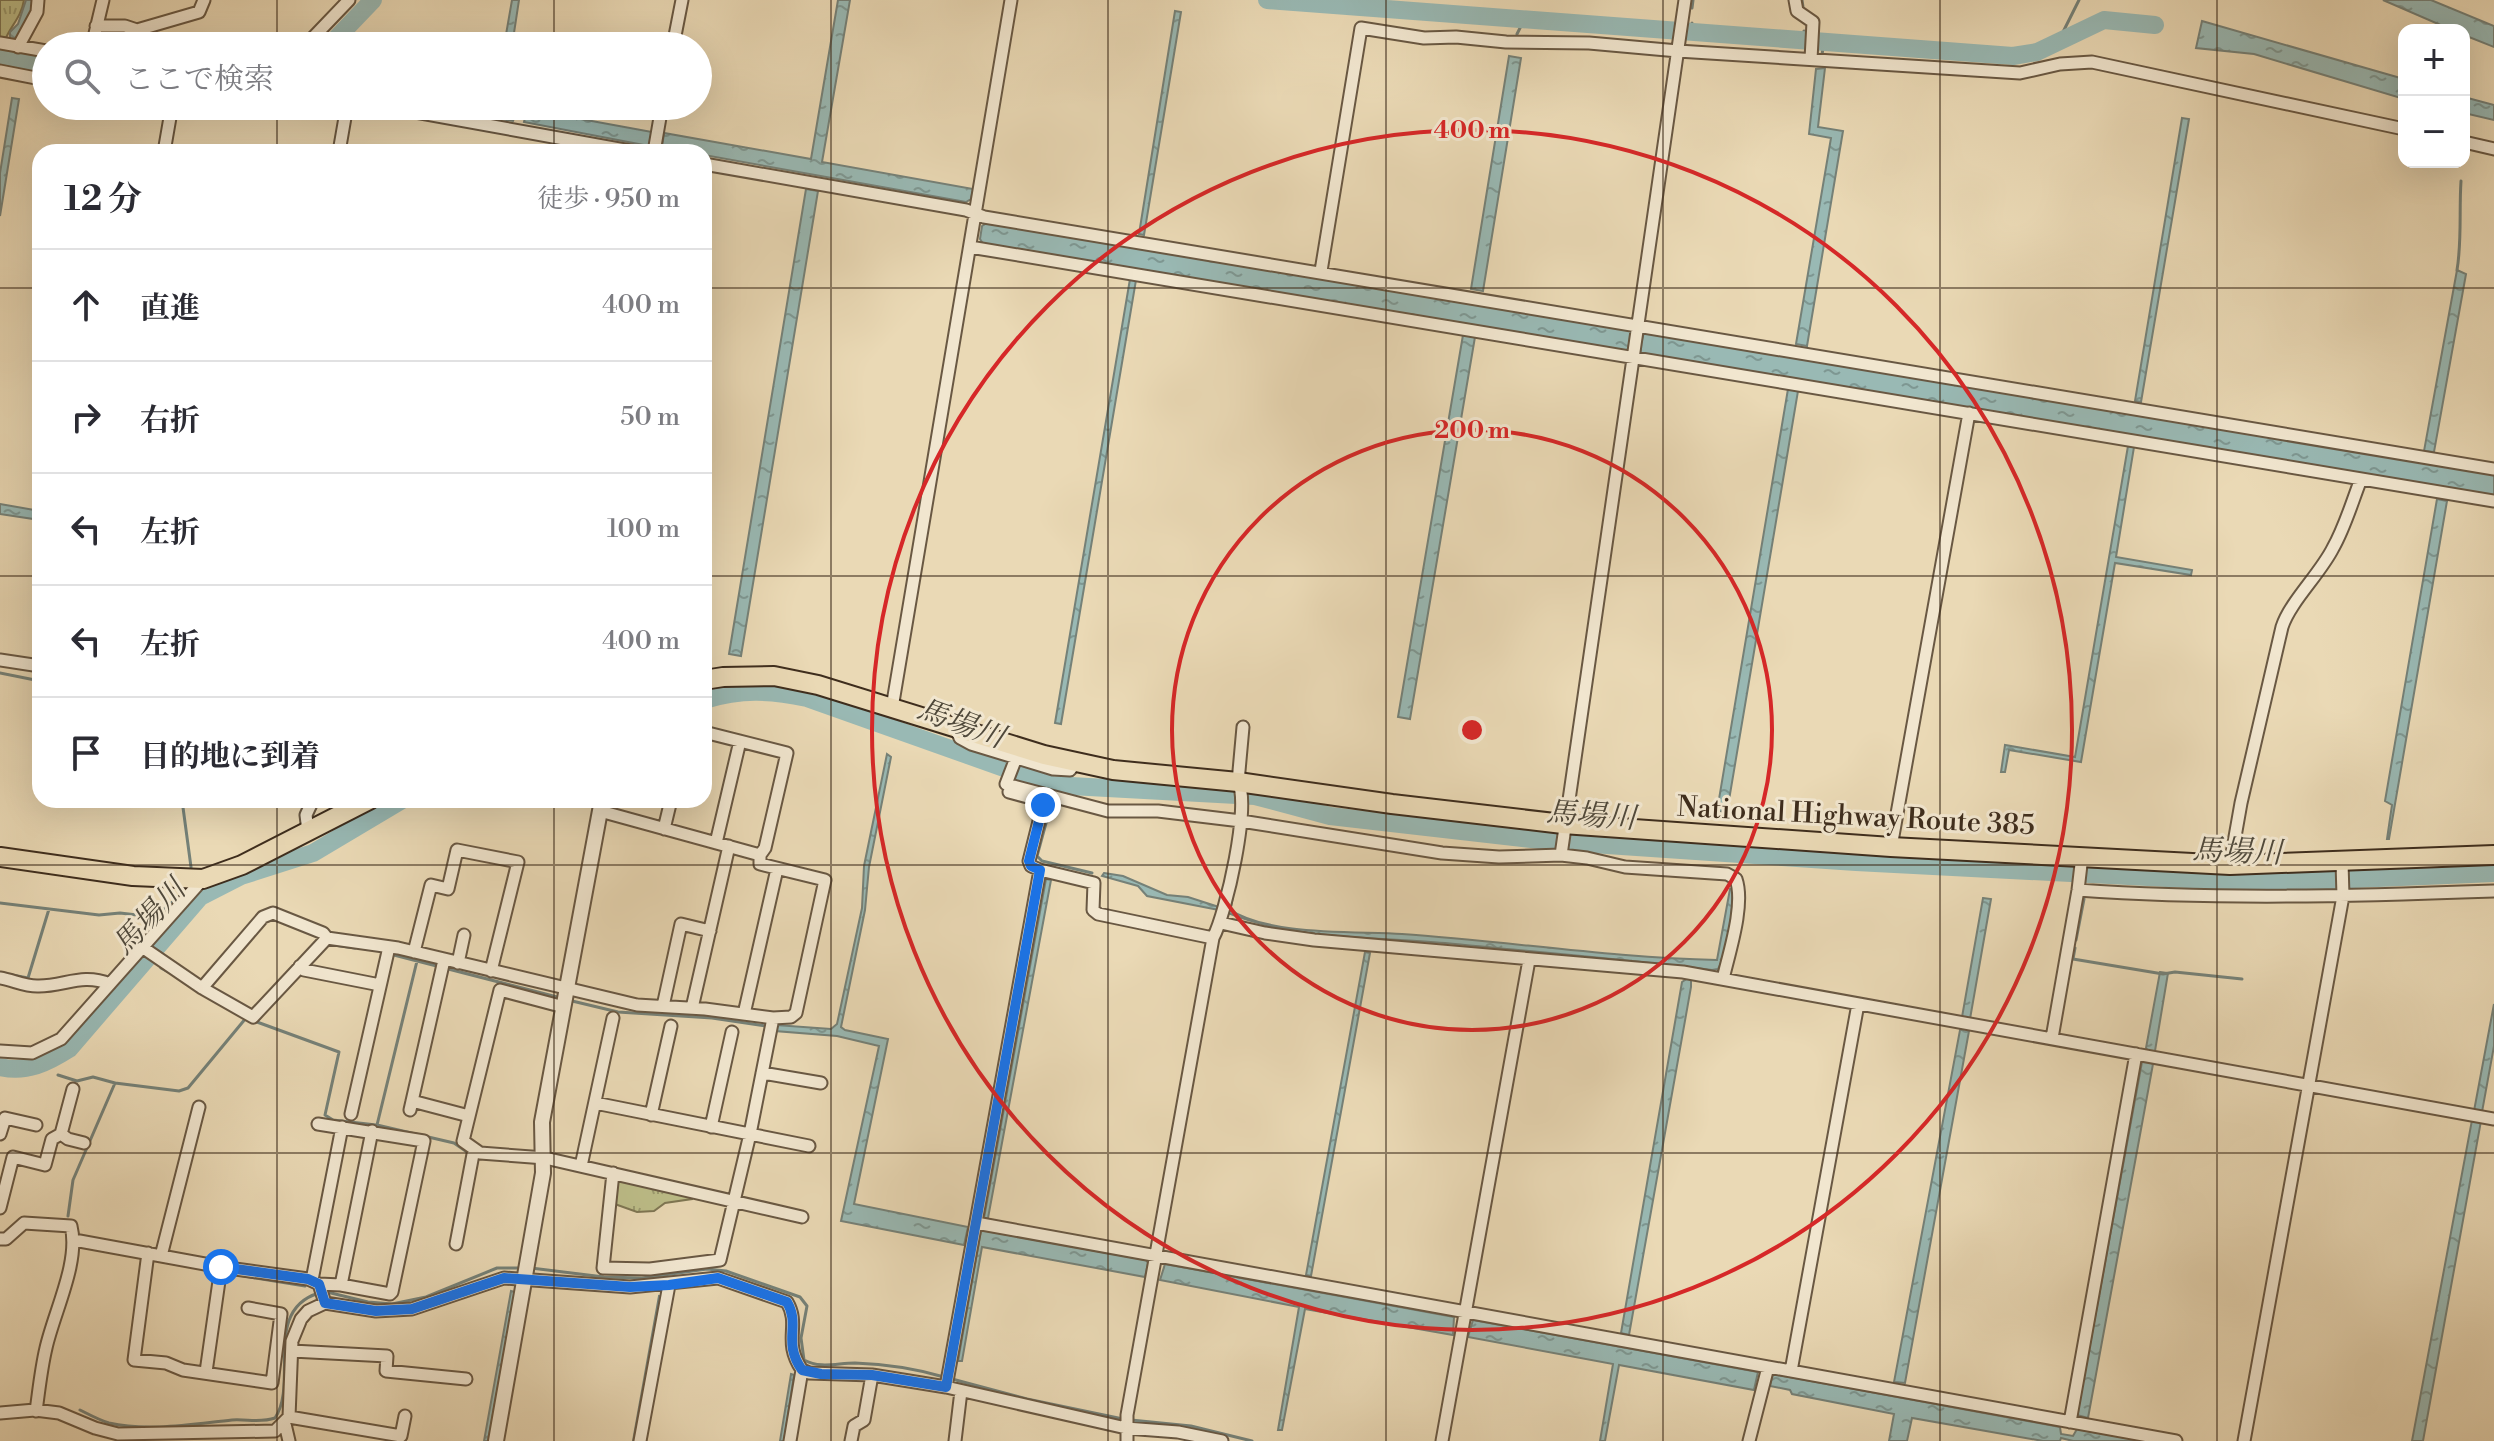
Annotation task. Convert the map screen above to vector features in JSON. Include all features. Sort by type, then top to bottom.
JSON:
[{"type":"highway","name":"National Highway Route 385","points":[[712,679],[774,676],[818,685],[956,728],[1113,770],[1563,829],[2081,860],[2230,865],[2342,865],[2494,855]]},
{"type":"highway","points":[[0,857],[160,879],[203,879],[242,865],[353,808]]},
{"type":"street","points":[[18,47],[37,12],[38,0]]},
{"type":"street","points":[[95,32],[103,0]]},
{"type":"street","points":[[96,26],[125,26],[137,30],[199,12],[204,0]]},
{"type":"street","points":[[318,32],[349,0]]},
{"type":"street","points":[[676,32],[682,0]]},
{"type":"street","points":[[892,708],[1011,0]]},
{"type":"street","points":[[1561,852],[1685,0]]},
{"type":"street","points":[[1795,0],[1797,11],[1813,22],[1811,59]]},
{"type":"street","points":[[1321,271],[1361,28],[1424,38],[1589,43],[2020,73],[2060,64],[2092,62],[2398,128]]},
{"type":"street","points":[[0,43],[32,49]]},
{"type":"street","points":[[0,71],[32,77]]},
{"type":"street","points":[[165,144],[170,120]]},
{"type":"street","points":[[340,144],[345,120]]},
{"type":"street","points":[[461,120],[593,144]]},
{"type":"street","points":[[655,144],[660,120]]},
{"type":"street","points":[[2470,143],[2494,149]]},
{"type":"street","points":[[712,165],[976,213],[984,217],[2494,469]]},
{"type":"street","points":[[970,247],[1635,347],[1969,413],[2494,501]]},
{"type":"street","points":[[1891,847],[1969,413]]},
{"type":"street","points":[[2230,865],[2241,803],[2285,616],[2333,548],[2361,479]]},
{"type":"street","points":[[0,660],[32,665]]},
{"type":"street","points":[[1126,1427],[1213,938],[1221,923],[1241,821],[1243,727]]},
{"type":"street","points":[[956,728],[960,738],[971,744],[1053,769],[1070,770],[1076,762]]},
{"type":"street","points":[[712,734],[787,753],[760,864],[825,880],[796,1013],[791,1017],[773,1018],[500,990],[463,1141],[474,1149],[496,1156],[514,1153],[545,1158],[802,1217]]},
{"type":"street","points":[[716,843],[740,741]]},
{"type":"street","points":[[1016,758],[1006,784],[1009,791],[1039,800],[1043,805],[1029,861],[1031,866],[1094,883],[1093,910],[1098,914],[1213,938]]},
{"type":"street","points":[[1006,784],[1108,811],[1158,811],[1241,821],[1442,853],[1499,857],[1561,852],[1625,867],[1727,874],[1736,879],[1739,887],[1735,927],[1723,979]]},
{"type":"street","points":[[308,831],[306,815],[309,808]]},
{"type":"street","points":[[496,1441],[545,1158],[542,1122],[600,808]]},
{"type":"street","points":[[609,808],[664,829],[760,855]]},
{"type":"street","points":[[664,829],[669,808]]},
{"type":"street","points":[[692,1008],[729,846]]},
{"type":"street","points":[[414,952],[431,885],[448,889],[457,850],[518,862],[491,971]]},
{"type":"street","points":[[2052,1038],[2081,860]]},
{"type":"street","points":[[2244,1441],[2343,894],[2342,865]]},
{"type":"street","points":[[744,1014],[777,869]]},
{"type":"street","points":[[947,1381],[1040,870]]},
{"type":"street","points":[[0,1051],[32,1053],[61,1039],[203,879]]},
{"type":"street","points":[[2078,888],[2213,896],[2494,891]]},
{"type":"street","points":[[202,988],[263,917],[273,913],[323,933],[327,938],[388,951],[414,952],[443,965],[458,963],[491,971],[565,998]]},
{"type":"street","points":[[1221,923],[1314,940],[1683,972],[2494,1119]]},
{"type":"street","points":[[663,1006],[681,924],[710,931]]},
{"type":"street","points":[[458,963],[464,935]]},
{"type":"street","points":[[142,947],[202,988],[253,1017],[327,938]]},
{"type":"street","points":[[351,1114],[388,951]]},
{"type":"street","points":[[1442,1441],[1529,960]]},
{"type":"street","points":[[443,965],[411,1106],[469,1116]]},
{"type":"street","points":[[300,966],[304,970],[380,985]]},
{"type":"street","points":[[0,978],[40,987],[71,979],[101,980],[110,984]]},
{"type":"street","points":[[1791,1371],[1858,1004]]},
{"type":"street","points":[[581,1166],[613,1018]]},
{"type":"street","points":[[613,1173],[603,1268],[650,1269],[720,1260],[773,1018]]},
{"type":"street","points":[[651,1115],[671,1026]]},
{"type":"street","points":[[711,1127],[732,1032]]},
{"type":"street","points":[[2070,1422],[2136,1054]]},
{"type":"street","points":[[762,1073],[821,1083]]},
{"type":"street","points":[[1,1200],[13,1157],[45,1165],[52,1139],[61,1134],[73,1089]]},
{"type":"street","points":[[595,1103],[809,1146]]},
{"type":"street","points":[[161,1256],[199,1107]]},
{"type":"street","points":[[0,1134],[5,1118],[36,1125]]},
{"type":"street","points":[[318,1124],[424,1141],[391,1303]]},
{"type":"street","points":[[148,1253],[134,1360],[272,1383],[286,1343],[320,1291],[342,1127]]},
{"type":"street","points":[[341,1285],[372,1131]]},
{"type":"street","points":[[61,1134],[84,1143]]},
{"type":"street","points":[[456,1244],[474,1149]]},
{"type":"street","points":[[0,1239],[6,1239],[24,1223],[71,1226],[74,1240],[46,1350],[36,1411]]},
{"type":"street","points":[[976,1223],[2176,1441]]},
{"type":"street","points":[[74,1240],[391,1303],[442,1300],[493,1280],[527,1271],[591,1286],[669,1285],[718,1278],[787,1302],[793,1318],[790,1346],[802,1370],[790,1441]]},
{"type":"street","points":[[206,1372],[221,1267]]},
{"type":"street","points":[[320,1291],[341,1285],[391,1303]]},
{"type":"street","points":[[640,1441],[669,1285]]},
{"type":"street","points":[[248,1308],[281,1314],[286,1343],[289,1441]]},
{"type":"street","points":[[286,1343],[387,1356],[386,1371],[466,1379]]},
{"type":"street","points":[[1749,1441],[1768,1367]]},
{"type":"street","points":[[802,1370],[821,1374],[947,1381],[961,1391],[1126,1427],[1178,1432],[1222,1441]]},
{"type":"street","points":[[851,1441],[854,1426],[864,1420],[872,1375]]},
{"type":"street","points":[[955,1441],[961,1391]]},
{"type":"street","points":[[0,1413],[59,1413],[118,1437],[200,1437],[238,1430],[255,1436],[275,1431],[287,1420]]},
{"type":"street","points":[[287,1420],[401,1436],[405,1416]]},
{"type":"green space","points":[[0,0],[24,0],[21,12],[5,40],[0,39]]},
{"type":"green space","points":[[615,1177],[693,1194],[692,1199],[665,1203],[654,1211],[637,1212],[612,1203]]},
{"type":"water","points":[[26,0],[34,0],[32,14],[15,40],[10,40],[10,32],[18,24]]},
{"type":"water","points":[[512,0],[519,0],[514,32],[506,32]]},
{"type":"water","points":[[838,0],[850,0],[822,162],[973,189],[971,199],[966,202],[712,156],[712,144],[662,144],[664,133],[811,159]]},
{"type":"water","points":[[2383,0],[2431,0],[2494,26],[2494,47],[2470,37],[2470,24],[2438,24]]},
{"type":"water","points":[[1175,11],[1181,12],[1144,235],[1139,234]]},
{"type":"water","points":[[2202,21],[2398,77],[2398,97],[2254,54],[2196,48]]},
{"type":"water","points":[[1509,56],[1521,58],[1483,291],[1471,289]]},
{"type":"water","points":[[1825,68],[1818,127],[1843,131],[1807,346],[1796,344],[1831,138],[1809,134],[1816,69]]},
{"type":"water","points":[[12,98],[19,99],[0,216],[0,173]]},
{"type":"water","points":[[2470,99],[2494,105],[2494,120],[2470,114]]},
{"type":"water","points":[[2182,118],[2189,119],[2141,402],[2135,401]]},
{"type":"water","points":[[586,120],[652,132],[649,144],[639,144],[524,122]]},
{"type":"water","points":[[806,189],[818,191],[741,656],[729,654]]},
{"type":"water","points":[[987,223],[1631,330],[1630,338],[1642,340],[1644,332],[2494,474],[2494,497],[1640,354],[1641,346],[1629,344],[1627,352],[984,245],[980,239],[982,226]]},
{"type":"water","points":[[2457,270],[2466,274],[2434,452],[2424,451]]},
{"type":"water","points":[[1130,279],[1136,280],[1061,724],[1055,723]]},
{"type":"water","points":[[1463,335],[1475,337],[1410,719],[1398,717]]},
{"type":"water","points":[[1788,389],[1798,391],[1727,812],[1717,811]]},
{"type":"water","points":[[2128,446],[2134,447],[2116,557],[2192,570],[2191,575],[2115,563],[2081,762],[2009,750],[2005,772],[2001,772],[2005,745],[2075,757]]},
{"type":"water","points":[[2437,499],[2447,501],[2387,839],[2392,805],[2385,801]]},
{"type":"water","points":[[0,504],[32,510],[32,519],[0,514]]},
{"type":"water","points":[[887,754],[891,757],[841,1027],[888,1039],[854,1204],[968,1227],[964,1245],[841,1221],[879,1046],[837,1036],[775,1031],[776,1025],[831,1029],[837,1024],[862,908],[864,866]]},
{"type":"water","points":[[1104,873],[1123,876],[1167,895],[1188,897],[1219,907],[1219,910],[1147,896],[1138,886],[1102,876]]},
{"type":"water","points":[[1046,879],[1051,880],[988,1218],[984,1218]]},
{"type":"water","points":[[1730,889],[1733,890],[1728,941],[1718,969],[1712,970],[1445,943],[1308,933],[1281,929],[1228,913],[1229,909],[1246,918],[1289,928],[1402,934],[1638,956],[1717,960]]},
{"type":"water","points":[[1983,898],[1991,899],[1970,1019],[1962,1017]]},
{"type":"water","points":[[1365,952],[1370,953],[1311,1276],[1306,1275]]},
{"type":"water","points":[[2160,972],[2168,973],[2155,1051],[2149,1052],[2146,1048]]},
{"type":"water","points":[[1688,978],[1691,987],[1629,1335],[1621,1333],[1682,982]]},
{"type":"water","points":[[2494,1004],[2494,1046],[2482,1112],[2474,1111]]},
{"type":"water","points":[[1960,1030],[1969,1031],[1905,1383],[1894,1382]]},
{"type":"water","points":[[2142,1062],[2153,1064],[2088,1418],[2077,1415]]},
{"type":"water","points":[[2472,1120],[2481,1121],[2423,1441],[2412,1441]]},
{"type":"water","points":[[981,1230],[1146,1260],[1145,1277],[982,1247],[962,1361],[958,1361]]},
{"type":"water","points":[[1165,1264],[1454,1317],[1453,1335],[1305,1309],[1282,1430],[1278,1430],[1299,1307],[1160,1280]]},
{"type":"water","points":[[511,1291],[515,1292],[488,1441],[484,1441]]},
{"type":"water","points":[[659,1296],[662,1297],[636,1441],[633,1441]]},
{"type":"water","points":[[1473,1320],[1758,1372],[1754,1390],[1619,1365],[1605,1441],[1600,1441],[1613,1364],[1468,1337]]},
{"type":"water","points":[[791,1374],[794,1375],[784,1441],[780,1441]]},
{"type":"water","points":[[1773,1374],[2060,1427],[2061,1434],[2073,1436],[2077,1429],[2143,1441],[2073,1441],[2061,1438],[2060,1441],[2043,1441],[1912,1418],[1907,1441],[1889,1441],[1894,1414],[1792,1394],[1790,1390],[1770,1386]]},
{"type":"waterway","points":[[342,32],[373,0]]},
{"type":"waterway","points":[[1267,0],[2013,56],[2037,52],[2104,20],[2155,25]]},
{"type":"waterway","points":[[1692,8],[1693,0]]},
{"type":"waterway","points":[[1802,0],[1803,7]]},
{"type":"waterway","points":[[2058,42],[2079,0]]},
{"type":"waterway","points":[[1517,34],[1524,20]]},
{"type":"waterway","points":[[1692,23],[1692,30]]},
{"type":"waterway","points":[[1804,31],[1805,39]]},
{"type":"waterway","points":[[1822,55],[1824,41]]},
{"type":"waterway","points":[[0,56],[32,62]]},
{"type":"waterway","points":[[2457,270],[2461,181]]},
{"type":"waterway","points":[[0,673],[32,679]]},
{"type":"waterway","name":"馬場川","points":[[712,698],[756,692],[807,698],[1052,785],[1255,796],[1330,816],[1548,841],[1856,862],[2263,883],[2494,873]]},
{"type":"waterway","points":[[1052,801],[1037,856],[1042,861],[1092,873]]},
{"type":"waterway","points":[[183,808],[191,867]]},
{"type":"waterway","name":"馬場川","points":[[0,1067],[19,1069],[36,1066],[69,1049],[200,897],[241,876],[313,853],[389,808]]},
{"type":"waterway","points":[[0,903],[99,915],[120,913],[154,917],[180,896]]},
{"type":"waterway","points":[[1230,910],[1232,899]]},
{"type":"waterway","points":[[2076,940],[2084,899]]},
{"type":"waterway","points":[[12,975],[28,978],[49,909]]},
{"type":"waterway","points":[[327,944],[355,948]]},
{"type":"waterway","points":[[2075,948],[2073,959],[2163,974],[2175,972],[2242,979]]},
{"type":"waterway","points":[[390,954],[561,998]]},
{"type":"waterway","points":[[417,961],[377,1125],[454,1143],[467,1152]]},
{"type":"waterway","points":[[161,968],[172,974]]},
{"type":"waterway","points":[[568,1000],[618,1012],[712,1018],[766,1026]]},
{"type":"waterway","points":[[58,1075],[77,1081],[93,1077],[179,1091],[188,1088],[246,1018]]},
{"type":"waterway","points":[[257,1022],[339,1052],[325,1115],[333,1120],[376,1125]]},
{"type":"waterway","points":[[68,1216],[73,1180],[115,1083]]},
{"type":"waterway","points":[[327,1292],[392,1304],[426,1297],[497,1268],[523,1268]]},
{"type":"waterway","points":[[531,1268],[604,1277],[642,1278],[707,1269],[726,1271],[800,1297],[807,1306],[801,1338],[804,1360],[810,1363],[889,1366],[944,1377]]},
{"type":"waterway","points":[[238,1275],[305,1286]]},
{"type":"waterway","points":[[80,1410],[109,1423],[139,1427],[275,1418],[284,1386],[286,1331],[291,1315],[302,1302],[319,1293]]},
{"type":"waterway","points":[[952,1379],[1123,1419]]},
{"type":"waterway","points":[[1131,1420],[1191,1426],[1252,1441]]},
{"type":"route","points":[[221,1267],[308,1279],[323,1289],[325,1303],[393,1312],[442,1300],[504,1278],[630,1287],[718,1278],[787,1302],[793,1318],[790,1346],[802,1370],[821,1374],[872,1375],[946,1387],[1040,870],[1031,866],[1029,861],[1043,805]]}]
